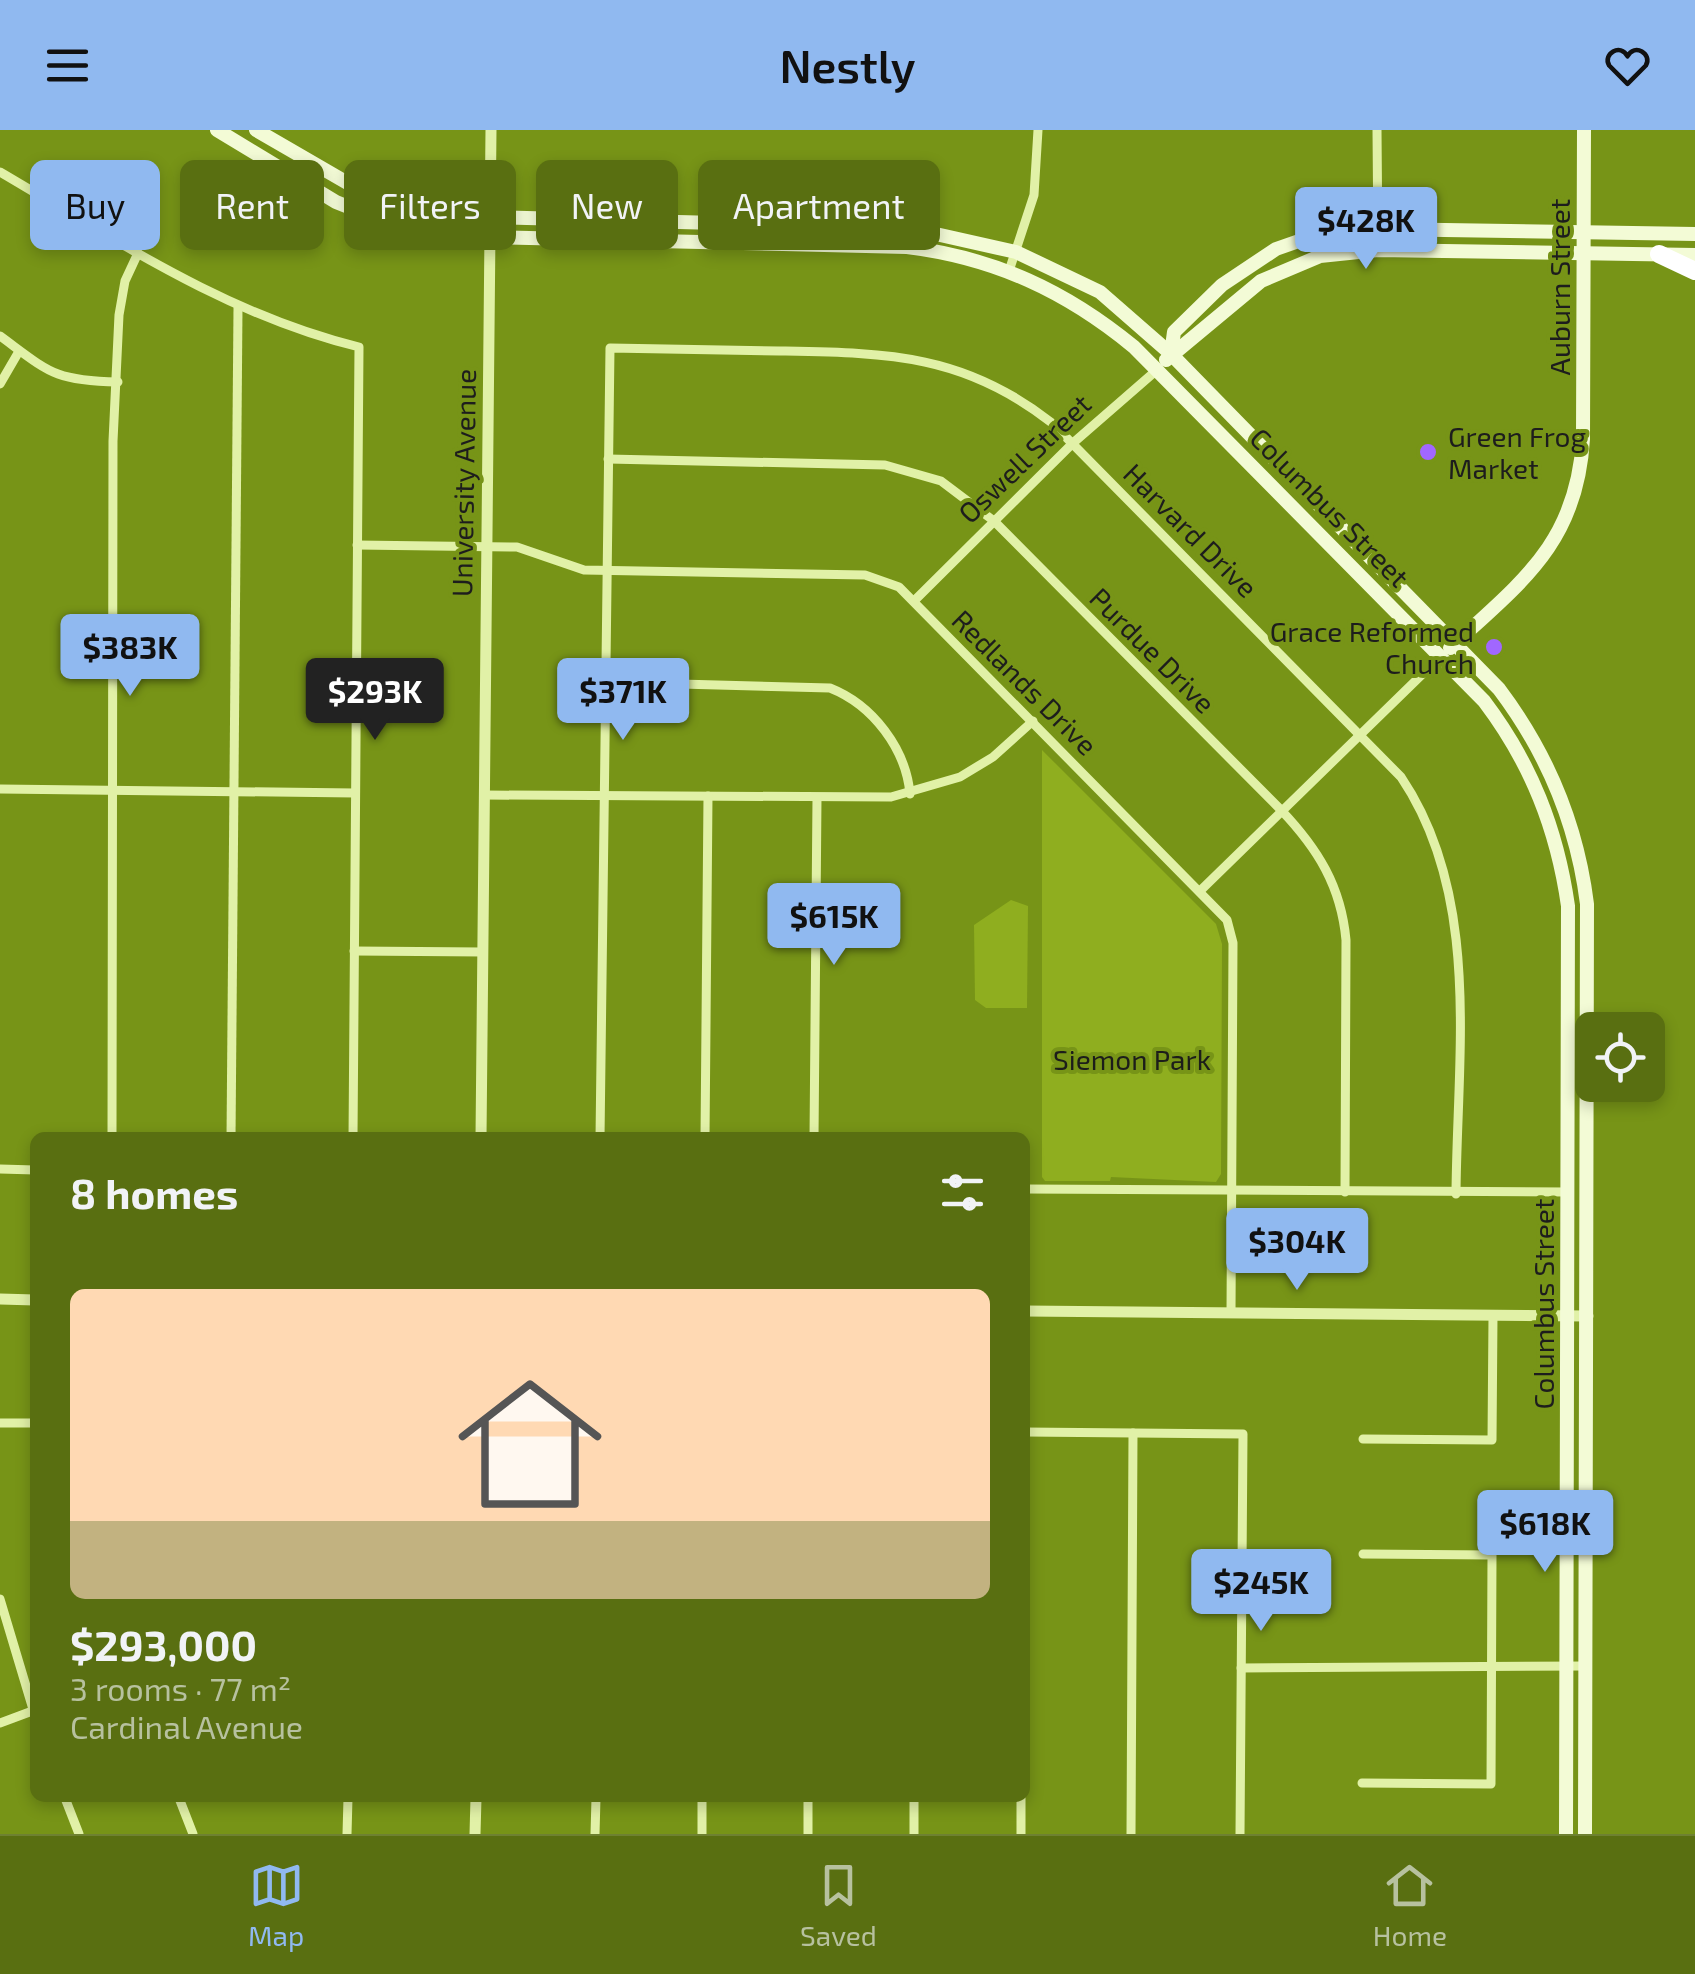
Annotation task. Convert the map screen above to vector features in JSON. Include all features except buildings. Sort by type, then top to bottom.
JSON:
[{"type":"highway","points":[[1659,254],[1695,271]]},
{"type":"main road","name":"Columbus Street","points":[[217,130],[344,203]]},
{"type":"main road","name":"Columbus Street","points":[[256,130],[344,181]]},
{"type":"main road","name":"Auburn Street","points":[[1442,655],[1539,564],[1557,538],[1574,498],[1583,439],[1584,130]]},
{"type":"main road","name":"Columbus Street","points":[[516,220],[898,227],[952,234],[1016,252],[1100,292],[1171,354],[1456,642],[1500,689],[1536,742],[1565,807],[1584,876],[1589,933],[1585,1834]]},
{"type":"main road","name":"Oswell Street","points":[[1171,354],[1174,332],[1222,285],[1258,260],[1316,235],[1378,229],[1695,234]]},
{"type":"main road","name":"Columbus Street","points":[[516,240],[887,246],[961,256],[1009,271],[1088,310],[1158,369],[1442,655],[1484,702],[1519,752],[1542,801],[1559,853],[1570,933],[1566,1834]]},
{"type":"main road","name":"Oswell Street","points":[[1158,369],[1243,293],[1280,270],[1320,256],[1378,250],[1695,255]]},
{"type":"street","name":"University Avenue","points":[[492,130],[492,160]]},
{"type":"street","points":[[1009,271],[1036,182],[1038,130]]},
{"type":"street","points":[[1377,130],[1378,250]]},
{"type":"street","points":[[0,172],[238,308],[359,348],[353,1132]]},
{"type":"street","name":"University Avenue","points":[[481,1132],[493,250]]},
{"type":"street","points":[[112,1132],[111,699],[118,382],[121,298],[138,254]]},
{"type":"street","points":[[231,1132],[238,308]]},
{"type":"street","points":[[0,336],[54,375],[118,382]]},
{"type":"street","name":"Harvard Drive","points":[[608,459],[610,348],[874,352],[919,358],[967,372],[1012,394],[1072,443],[1360,732],[1415,798],[1437,842],[1452,890],[1457,940],[1456,1194]]},
{"type":"street","points":[[0,384],[18,352]]},
{"type":"street","name":"Oswell Street","points":[[914,601],[1072,443],[1158,369]]},
{"type":"street","points":[[600,1132],[608,459]]},
{"type":"street","name":"Purdue Drive","points":[[608,459],[885,465],[940,482],[994,522],[1281,810],[1323,862],[1344,922],[1345,1192]]},
{"type":"street","name":"Redlands Drive","points":[[357,545],[529,549],[572,568],[865,575],[890,581],[914,601],[1227,920],[1233,943],[1231,1313]]},
{"type":"street","name":"Auburn Street","points":[[1201,890],[1442,655]]},
{"type":"street","points":[[605,682],[830,688],[852,700],[899,748],[908,770],[910,794]]},
{"type":"street","points":[[484,794],[816,798],[910,794],[977,768],[1033,721]]},
{"type":"street","points":[[0,789],[355,793]]},
{"type":"street","points":[[705,1132],[708,796]]},
{"type":"street","points":[[814,1132],[816,798]]},
{"type":"street","points":[[354,951],[482,952]]},
{"type":"street","points":[[0,1170],[30,1170]]},
{"type":"street","points":[[1030,1189],[1569,1192]]},
{"type":"street","points":[[0,1299],[30,1300]]},
{"type":"street","points":[[1030,1310],[1588,1316]]},
{"type":"street","points":[[1364,1440],[1492,1440],[1493,1316]]},
{"type":"street","points":[[0,1423],[30,1423]]},
{"type":"street","points":[[1030,1432],[1243,1434],[1240,1834]]},
{"type":"street","points":[[1131,1834],[1133,1433]]},
{"type":"street","points":[[1362,1783],[1491,1784],[1492,1554],[1363,1554]]},
{"type":"street","points":[[0,1599],[30,1699]]},
{"type":"street","points":[[1242,1668],[1586,1666]]},
{"type":"street","points":[[0,1722],[30,1713]]},
{"type":"street","points":[[67,1802],[79,1834]]},
{"type":"street","points":[[184,1802],[192,1834]]},
{"type":"street","points":[[348,1802],[348,1834]]},
{"type":"street","points":[[476,1802],[476,1834]]},
{"type":"street","points":[[595,1834],[596,1802]]},
{"type":"street","points":[[702,1802],[702,1834]]},
{"type":"street","points":[[808,1802],[808,1834]]},
{"type":"street","points":[[914,1802],[914,1834]]},
{"type":"street","points":[[1021,1834],[1022,1802]]},
{"type":"green space","name":"Siemon Park","points":[[1042,750],[1216,924],[1222,944],[1221,1174],[1216,1182],[1111,1177],[1110,1181],[1045,1181],[1042,1177]]},
{"type":"green space","points":[[1011,900],[1028,906],[1027,1008],[986,1008],[975,1000],[974,925]]},
{"type":"place","name":"Green Frog Market","points":[[1428,452]]},
{"type":"place","name":"Grace Reformed Church","points":[[1494,647]]}]
